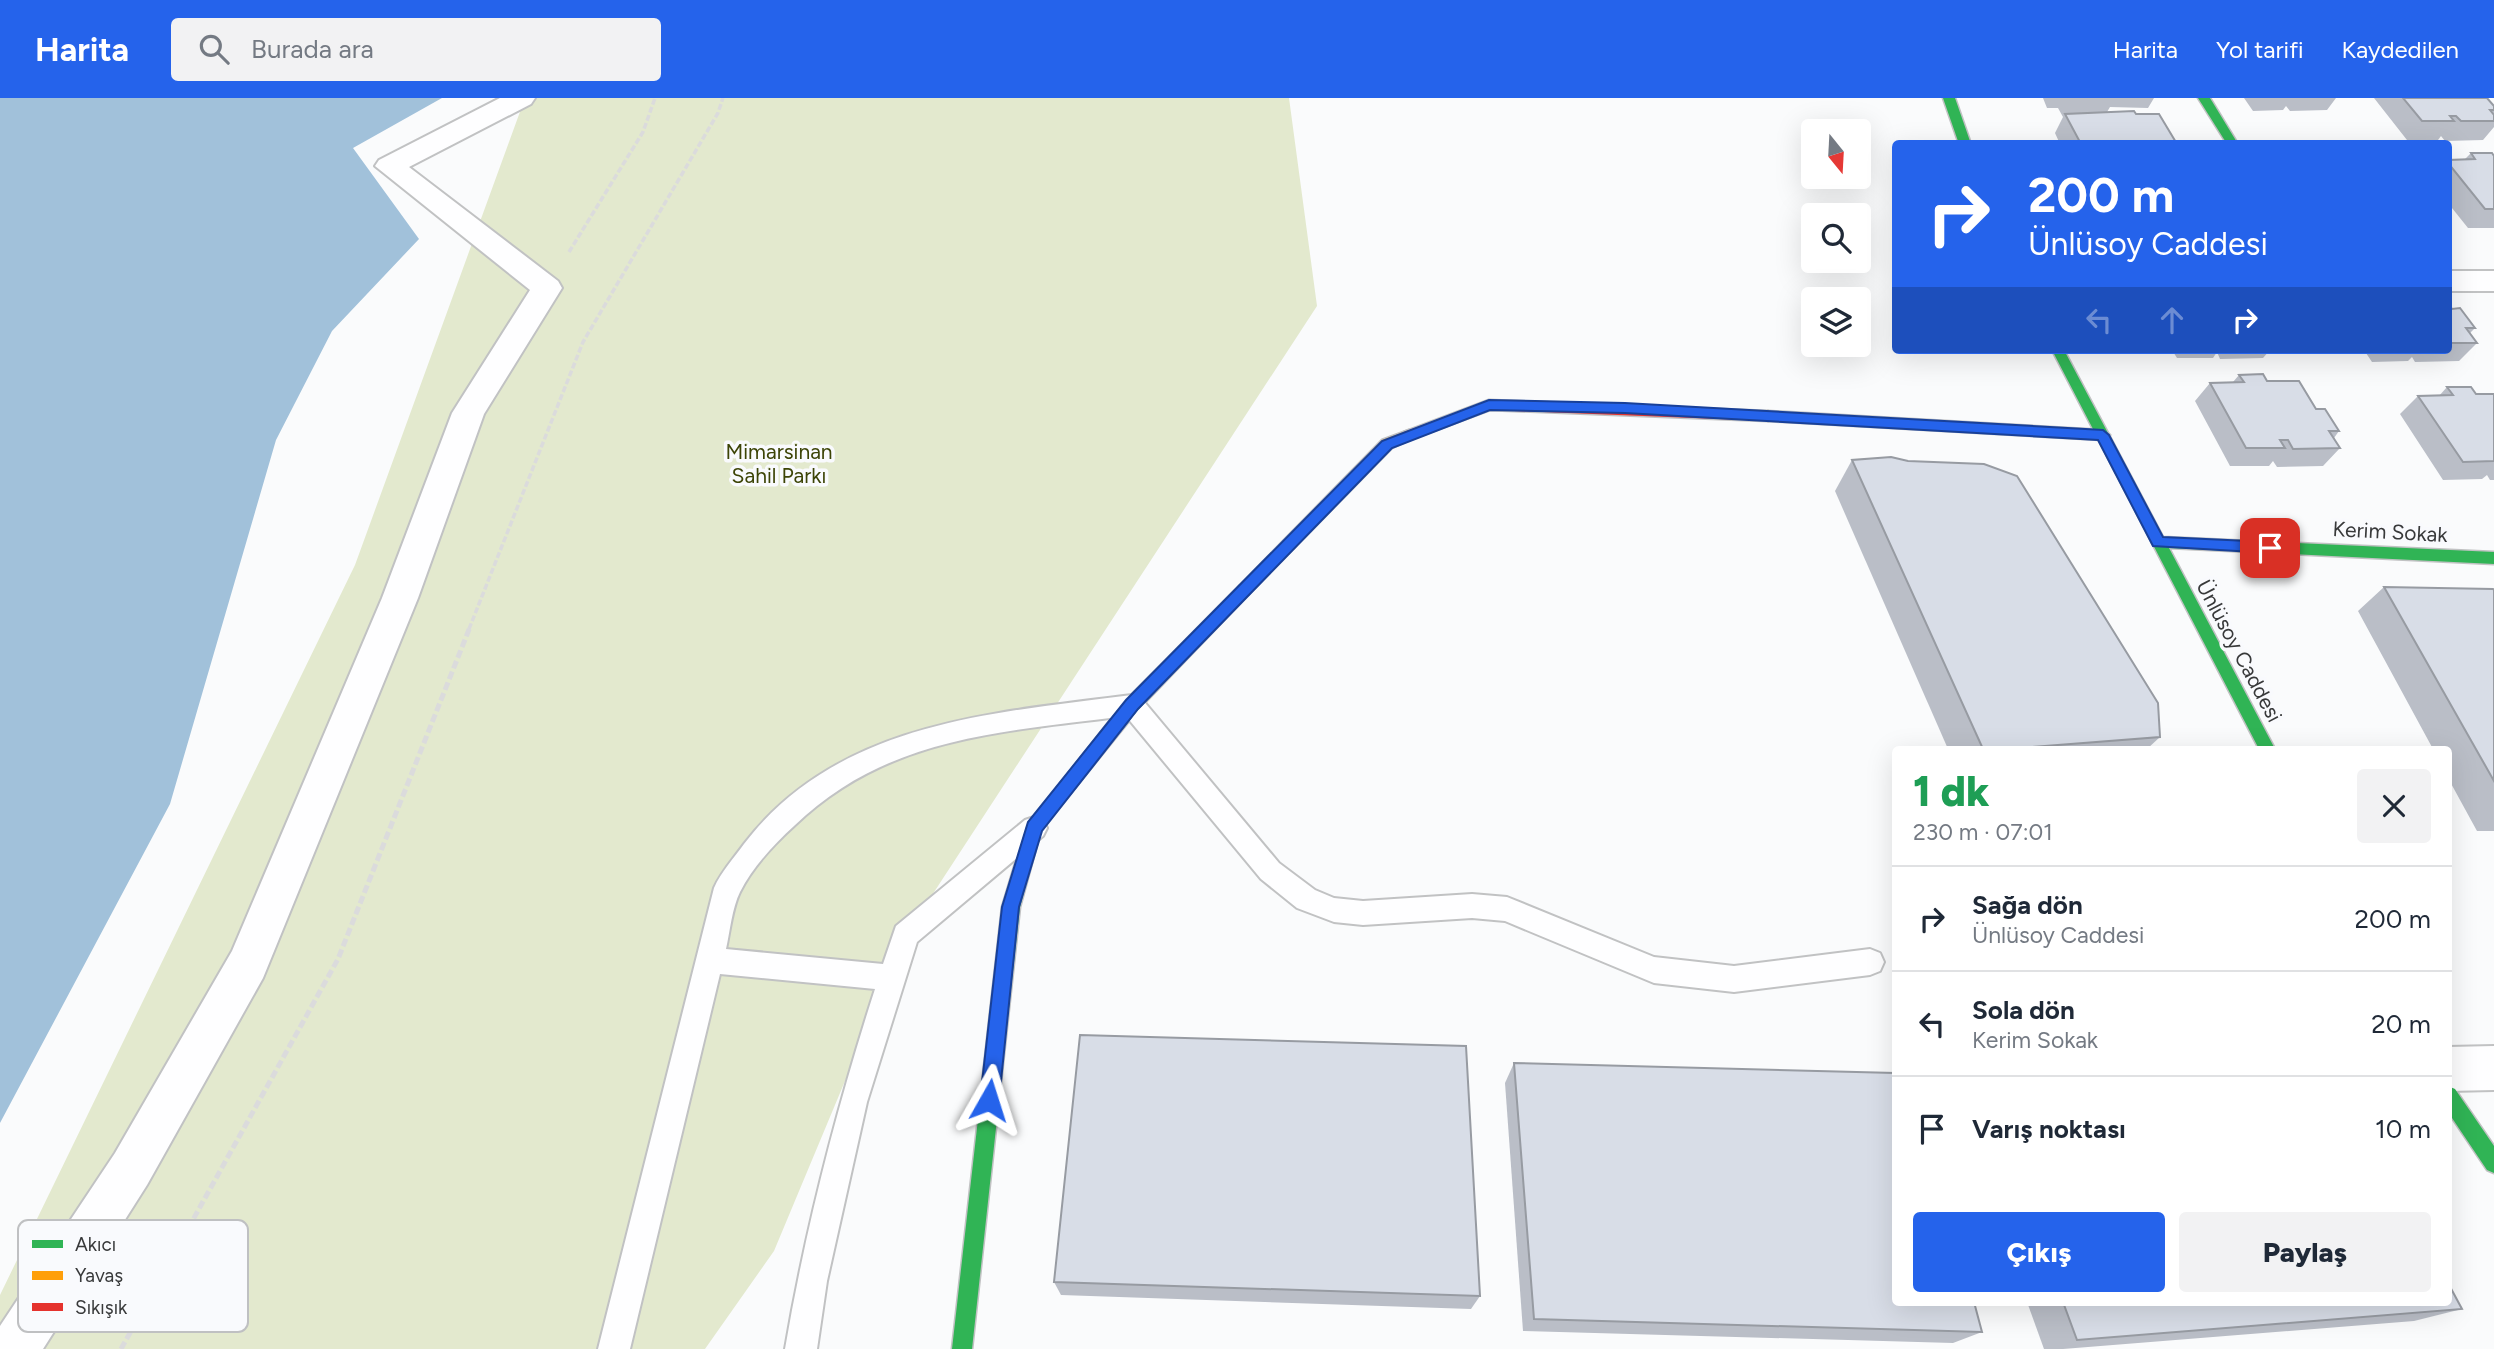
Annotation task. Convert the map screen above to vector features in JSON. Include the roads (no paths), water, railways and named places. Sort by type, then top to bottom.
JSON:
[{"type":"street","points":[[98,1220],[131,1169],[248,964],[400,598],[468,413],[547,288],[388,166],[521,98]]},
{"type":"street","points":[[1949,98],[1964,140]]},
{"type":"street","points":[[2204,98],[2231,140]]},
{"type":"street","points":[[2452,281],[2494,281]]},
{"type":"street","name":"Ünlüsoy Caddesi","points":[[2060,354],[2265,746]]},
{"type":"street","points":[[962,1349],[1011,907],[1034,827],[1132,705],[1387,444],[1489,405],[1625,408],[2103,435]]},
{"type":"street","name":"Kerim Sokak","points":[[2158,542],[2494,558]]},
{"type":"street","points":[[2452,1069],[2494,1068]]},
{"type":"street","points":[[2452,1101],[2494,1163]]},
{"type":"street","points":[[14,1349],[25,1332]]},
{"type":"lane","points":[[614,1349],[727,888],[749,854],[806,796],[844,769],[884,749],[927,735],[1132,705],[1270,871],[1307,900],[1334,910],[1363,913],[1472,906],[1507,909],[1563,935],[1654,970],[1734,979],[1870,962]]},
{"type":"lane","points":[[801,1349],[812,1281],[853,1102],[906,935],[1034,827]]},
{"type":"lane","points":[[710,960],[892,978]]},
{"type":"water","points":[[0,98],[442,98],[353,148],[419,239],[332,331],[276,440],[170,804],[0,1123]]},
{"type":"park label","name":"Mimarsinan Sahil Parkı","points":[[779,464]]}]
